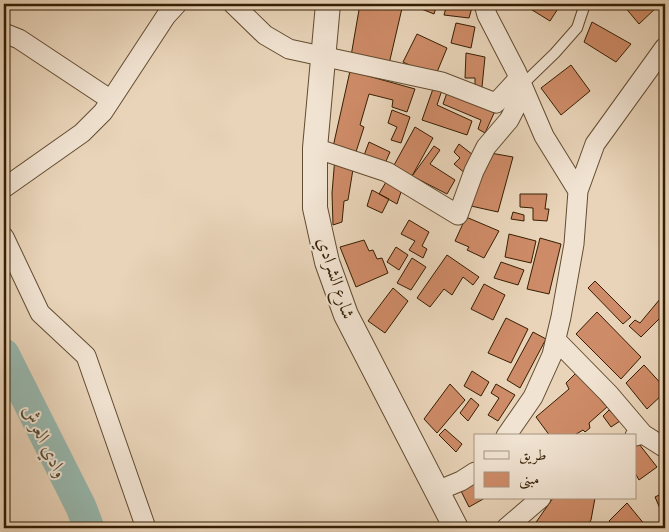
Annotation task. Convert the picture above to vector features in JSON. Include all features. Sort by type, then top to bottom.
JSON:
[{"type":"street","points":[[4,188],[82,133],[103,112],[166,16],[177,4]]},
{"type":"street","points":[[233,4],[266,35],[289,49],[442,82],[496,103],[522,85]]},
{"type":"street","name":"شارع الشرادي","points":[[328,4],[315,148],[315,208],[327,262],[346,315],[456,528]]},
{"type":"street","points":[[484,4],[487,15],[522,85],[544,136],[578,190]]},
{"type":"street","points":[[4,33],[19,39],[110,100]]},
{"type":"street","points":[[507,434],[533,398],[552,355],[574,244],[578,190],[595,144],[665,47]]},
{"type":"street","points":[[315,148],[387,172],[458,214],[474,171],[486,147],[509,120],[522,85]]},
{"type":"street","points":[[4,237],[40,313],[86,356],[146,528]]},
{"type":"street","points":[[556,340],[609,394],[639,435],[665,448]]},
{"type":"street","points":[[437,491],[474,472]]},
{"type":"street","points":[[506,528],[539,500]]},
{"type":"lane","points":[[522,85],[555,53],[577,28],[585,4]]},
{"type":"building","points":[[360,4],[403,4],[389,64],[351,56]]},
{"type":"building","points":[[409,4],[437,4],[434,14]]},
{"type":"building","points":[[447,4],[473,4],[469,18],[444,15]]},
{"type":"building","points":[[525,4],[561,4],[550,21]]},
{"type":"building","points":[[626,4],[656,4],[658,6],[639,24],[624,6]]},
{"type":"building","points":[[592,22],[631,44],[616,62],[584,42]]},
{"type":"building","points":[[456,23],[475,27],[471,48],[451,43]]},
{"type":"building","points":[[417,34],[447,48],[435,77],[403,62]]},
{"type":"building","points":[[466,53],[485,57],[482,87],[475,86],[475,78],[465,78]]},
{"type":"building","points":[[571,65],[590,91],[561,115],[541,88]]},
{"type":"building","points":[[350,71],[415,89],[407,112],[392,107],[393,100],[369,94],[360,125],[364,127],[355,155],[333,147]]},
{"type":"building","points":[[434,86],[443,87],[437,105],[472,121],[467,135],[422,120]]},
{"type":"building","points":[[449,87],[495,111],[485,133],[478,129],[481,120],[443,104]]},
{"type":"building","points":[[392,110],[410,117],[401,143],[391,140],[397,127],[388,123]]},
{"type":"building","points":[[415,127],[433,138],[412,176],[393,167]]},
{"type":"building","points":[[369,142],[390,152],[383,168],[363,158]]},
{"type":"building","points":[[459,144],[473,155],[466,174],[454,164],[460,158],[454,152]]},
{"type":"building","points":[[434,146],[440,150],[430,164],[455,180],[447,194],[412,176]]},
{"type":"building","points":[[485,152],[513,157],[498,212],[471,206]]},
{"type":"building","points":[[335,157],[354,163],[348,200],[344,201],[342,222],[333,225],[332,193]]},
{"type":"building","points":[[386,182],[402,189],[397,204],[379,194]]},
{"type":"building","points":[[372,190],[389,199],[382,213],[367,206]]},
{"type":"building","points":[[520,194],[547,194],[545,209],[549,209],[547,221],[533,220],[533,208],[520,207]]},
{"type":"building","points":[[513,212],[524,215],[524,221],[511,219]]},
{"type":"building","points":[[466,217],[499,231],[484,258],[467,250],[469,247],[455,241]]},
{"type":"building","points":[[409,220],[429,232],[422,246],[427,249],[423,258],[409,250],[415,241],[401,234]]},
{"type":"building","points":[[509,234],[536,241],[531,263],[505,257]]},
{"type":"building","points":[[540,238],[561,244],[549,294],[527,289]]},
{"type":"building","points":[[364,240],[369,251],[373,250],[377,259],[382,258],[388,273],[356,287],[340,247]]},
{"type":"building","points":[[396,247],[408,255],[399,270],[387,262]]},
{"type":"building","points":[[447,255],[479,277],[473,285],[463,277],[452,295],[444,289],[430,307],[417,298]]},
{"type":"building","points":[[412,258],[426,267],[411,290],[397,283]]},
{"type":"building","points":[[501,262],[524,270],[518,285],[494,278]]},
{"type":"building","points":[[595,281],[631,317],[623,324],[588,288]]},
{"type":"building","points":[[484,284],[505,295],[493,320],[471,309]]},
{"type":"building","points":[[393,288],[408,301],[385,333],[368,321]]},
{"type":"building","points":[[660,299],[665,304],[665,313],[641,337],[629,326],[635,320],[640,323]]},
{"type":"building","points":[[597,312],[641,357],[621,379],[576,334]]},
{"type":"building","points":[[506,318],[528,329],[511,363],[488,353]]},
{"type":"building","points":[[533,332],[546,339],[520,388],[507,380]]},
{"type":"building","points":[[644,365],[665,388],[665,392],[647,409],[626,383]]},
{"type":"building","points":[[472,371],[489,382],[481,396],[464,386]]},
{"type":"building","points":[[577,372],[607,407],[589,423],[590,428],[585,432],[583,430],[576,434],[549,434],[536,417],[569,389],[566,383]]},
{"type":"building","points":[[450,384],[465,400],[437,433],[424,419]]},
{"type":"building","points":[[496,384],[515,395],[498,421],[488,415],[499,398],[491,393]]},
{"type":"building","points":[[471,398],[479,405],[468,421],[460,413]]},
{"type":"building","points":[[609,410],[620,421],[611,427],[603,416]]},
{"type":"building","points":[[445,429],[462,444],[456,452],[439,435]]},
{"type":"building","points":[[639,444],[657,467],[639,480],[636,475],[636,446]]},
{"type":"building","points":[[474,483],[474,500],[481,500],[469,507],[461,491]]},
{"type":"building","points":[[665,492],[665,520],[655,497]]},
{"type":"building","points":[[552,500],[595,500],[591,520],[586,528],[532,528]]},
{"type":"building","points":[[627,503],[645,525],[641,528],[616,528],[609,521]]},
{"type":"waterway","name":"وادي العرش","points":[[4,354],[81,507],[89,528]]}]
